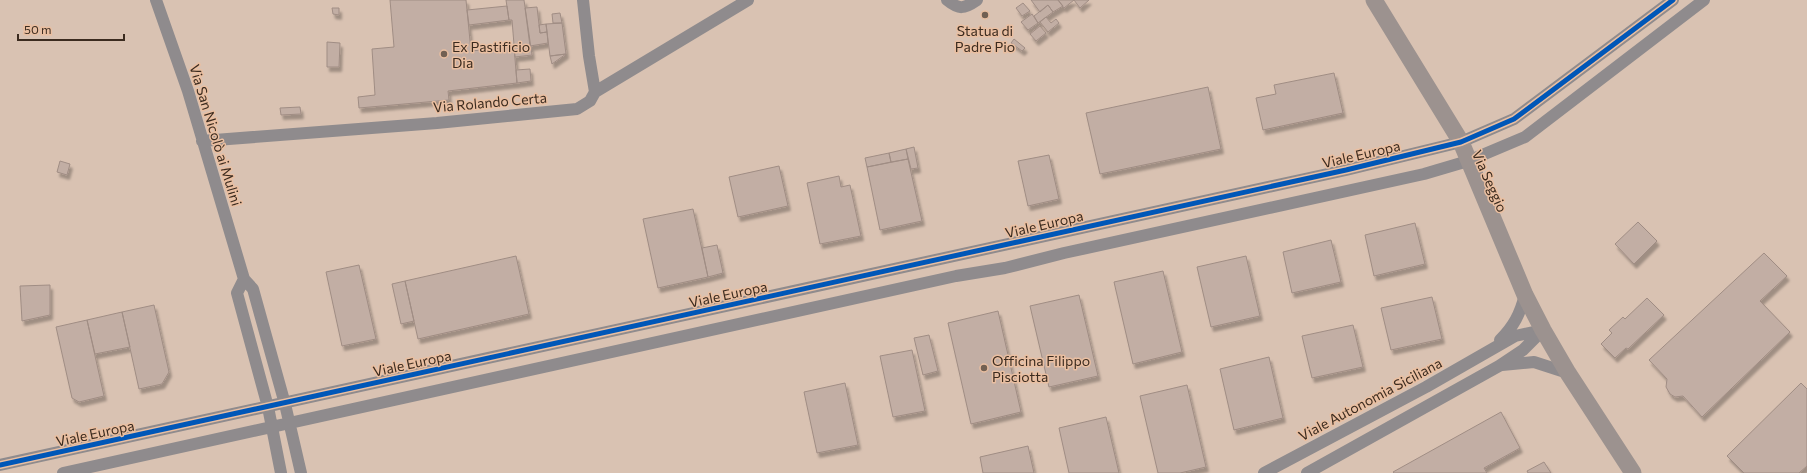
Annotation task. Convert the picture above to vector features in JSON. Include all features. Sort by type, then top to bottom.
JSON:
[{"type":"street","name":"Via San Nicolò ai Mulini","points":[[156,0],[188,92],[244,279],[253,289],[285,404],[288,424],[301,473]]},
{"type":"street","points":[[582,0],[588,56],[595,92]]},
{"type":"street","name":"Via Rolando Certa","points":[[202,141],[437,123],[577,109],[590,101],[595,92],[748,0]]},
{"type":"street","points":[[948,0],[955,6],[964,8],[977,0]]},
{"type":"street","name":"Via Seggio","points":[[1374,0],[1461,142],[1525,295],[1543,330],[1568,373],[1633,473]]},
{"type":"street","name":"Viale Europa","points":[[0,465],[285,404],[1384,162],[1461,142],[1514,119],[1673,0]]},
{"type":"street","points":[[63,473],[956,276],[1005,268],[1071,251],[1424,174],[1468,161],[1525,137],[1704,0]]},
{"type":"street","points":[[244,279],[237,293],[268,407],[281,473]]},
{"type":"street","name":"Viale Autonomia Siciliana","points":[[1490,351],[1515,323],[1521,311],[1525,295]]},
{"type":"street","points":[[1307,473],[1499,366],[1523,350],[1543,330]]},
{"type":"street","name":"Viale Autonomia Siciliana","points":[[1264,473],[1515,336],[1543,330]]},
{"type":"street","points":[[1499,366],[1534,362],[1568,373]]},
{"type":"building","name":"Ex Pastificio Dia","points":[[390,0],[466,0],[471,51],[514,47],[517,83],[448,91],[449,100],[359,108],[358,97],[375,95],[372,49],[394,47]]},
{"type":"building","points":[[506,0],[524,0],[532,55],[515,57],[512,20],[509,20]]},
{"type":"building","points":[[1031,0],[1058,0],[1063,6],[1053,12],[1048,5],[1040,12]]},
{"type":"building","points":[[1058,0],[1074,0],[1064,8]]},
{"type":"building","points":[[1074,0],[1089,0],[1080,8]]},
{"type":"building","points":[[1023,3],[1030,11],[1022,16],[1016,8]]},
{"type":"building","points":[[1048,5],[1053,12],[1038,23],[1034,16]]},
{"type":"building","points":[[507,6],[509,20],[469,25],[467,10]]},
{"type":"building","points":[[537,7],[540,33],[547,32],[548,43],[530,46],[525,8]]},
{"type":"building","points":[[332,8],[339,8],[339,15],[333,14]]},
{"type":"building","points":[[560,13],[562,23],[553,23],[552,14]]},
{"type":"building","points":[[1032,14],[1038,23],[1028,30],[1021,22]]},
{"type":"building","points":[[1046,17],[1051,23],[1056,19],[1059,23],[1048,32],[1040,22]]},
{"type":"building","points":[[562,23],[566,54],[550,56],[546,24]]},
{"type":"building","points":[[546,24],[547,32],[540,33],[539,25]]},
{"type":"building","points":[[1040,26],[1046,33],[1036,41],[1030,34]]},
{"type":"building","points":[[1014,39],[1025,48],[1022,51],[1011,43]]},
{"type":"building","points":[[327,42],[340,43],[339,67],[327,67]]},
{"type":"building","points":[[566,54],[552,64],[550,56]]},
{"type":"building","points":[[530,69],[531,81],[517,83],[516,70]]},
{"type":"building","points":[[1334,73],[1343,113],[1263,130],[1256,98],[1276,94],[1274,85]]},
{"type":"building","points":[[1208,87],[1221,149],[1100,174],[1086,113]]},
{"type":"building","points":[[300,107],[301,114],[281,115],[280,108]]},
{"type":"building","points":[[914,147],[918,168],[911,169],[906,149]]},
{"type":"building","points":[[906,149],[908,159],[891,162],[889,153]]},
{"type":"building","points":[[889,153],[891,162],[867,167],[865,158]]},
{"type":"building","points":[[1049,155],[1059,199],[1028,206],[1018,161]]},
{"type":"building","points":[[908,159],[922,221],[880,230],[867,167]]},
{"type":"building","points":[[60,161],[70,164],[67,175],[57,172]]},
{"type":"building","points":[[779,166],[788,206],[738,217],[729,177]]},
{"type":"building","points":[[839,176],[841,187],[850,185],[861,236],[820,244],[807,183]]},
{"type":"building","points":[[693,209],[708,277],[658,288],[643,219]]},
{"type":"building","points":[[1638,222],[1657,241],[1634,264],[1615,244]]},
{"type":"building","points":[[1415,223],[1425,264],[1374,276],[1365,235]]},
{"type":"building","points":[[1331,240],[1341,282],[1292,293],[1283,252]]},
{"type":"building","points":[[717,245],[723,273],[708,277],[702,248]]},
{"type":"building","points":[[1764,253],[1787,276],[1760,301],[1790,332],[1702,417],[1683,396],[1675,397],[1670,394],[1666,387],[1667,379],[1649,360]]},
{"type":"building","points":[[516,256],[529,314],[418,339],[405,281]]},
{"type":"building","points":[[1246,256],[1260,316],[1211,327],[1197,267]]},
{"type":"building","points":[[359,265],[376,339],[342,346],[326,272]]},
{"type":"building","points":[[1163,271],[1182,352],[1133,364],[1114,282]]},
{"type":"building","points":[[405,281],[414,321],[401,324],[392,284]]},
{"type":"building","points":[[50,285],[50,315],[22,321],[20,286]]},
{"type":"building","points":[[1079,295],[1098,376],[1049,387],[1030,306]]},
{"type":"building","points":[[1432,297],[1442,339],[1391,350],[1381,308]]},
{"type":"building","points":[[1647,298],[1664,315],[1628,349],[1626,348],[1615,358],[1601,344],[1612,333],[1609,330],[1623,317],[1625,319]]},
{"type":"building","points":[[154,305],[169,372],[162,384],[139,389],[122,312]]},
{"type":"building","name":"Officina Filippo Pisciotta","points":[[998,311],[1021,412],[971,424],[948,323]]},
{"type":"building","points":[[122,312],[130,347],[95,354],[87,320]]},
{"type":"building","points":[[87,320],[104,396],[79,402],[72,398],[56,327]]},
{"type":"building","points":[[1353,325],[1363,367],[1312,378],[1302,336]]},
{"type":"building","points":[[929,335],[938,371],[923,375],[914,338]]},
{"type":"building","points":[[912,350],[925,411],[893,417],[880,356]]},
{"type":"building","points":[[1269,357],[1283,418],[1234,430],[1220,369]]},
{"type":"building","points":[[845,383],[858,445],[817,453],[804,392]]},
{"type":"building","points":[[1801,383],[1807,389],[1807,466],[1799,473],[1744,473],[1727,456]]},
{"type":"building","points":[[1187,385],[1206,467],[1180,473],[1158,473],[1140,396]]},
{"type":"building","points":[[1501,412],[1520,448],[1484,468],[1487,473],[1393,472]]},
{"type":"building","points":[[1106,417],[1119,473],[1069,473],[1059,428]]},
{"type":"building","points":[[1028,446],[1034,473],[983,473],[980,457]]},
{"type":"building","points":[[1544,462],[1551,473],[1528,473],[1527,471]]},
{"type":"cycle path","points":[[0,465],[1346,170],[1461,142],[1514,119],[1673,0]]},
{"type":"place","name":"Statua di Padre Pio","points":[[985,15]]},
{"type":"place","name":"Ex Pastificio Dia","points":[[444,54]]},
{"type":"place","name":"Officina Filippo Pisciotta","points":[[984,368]]}]
